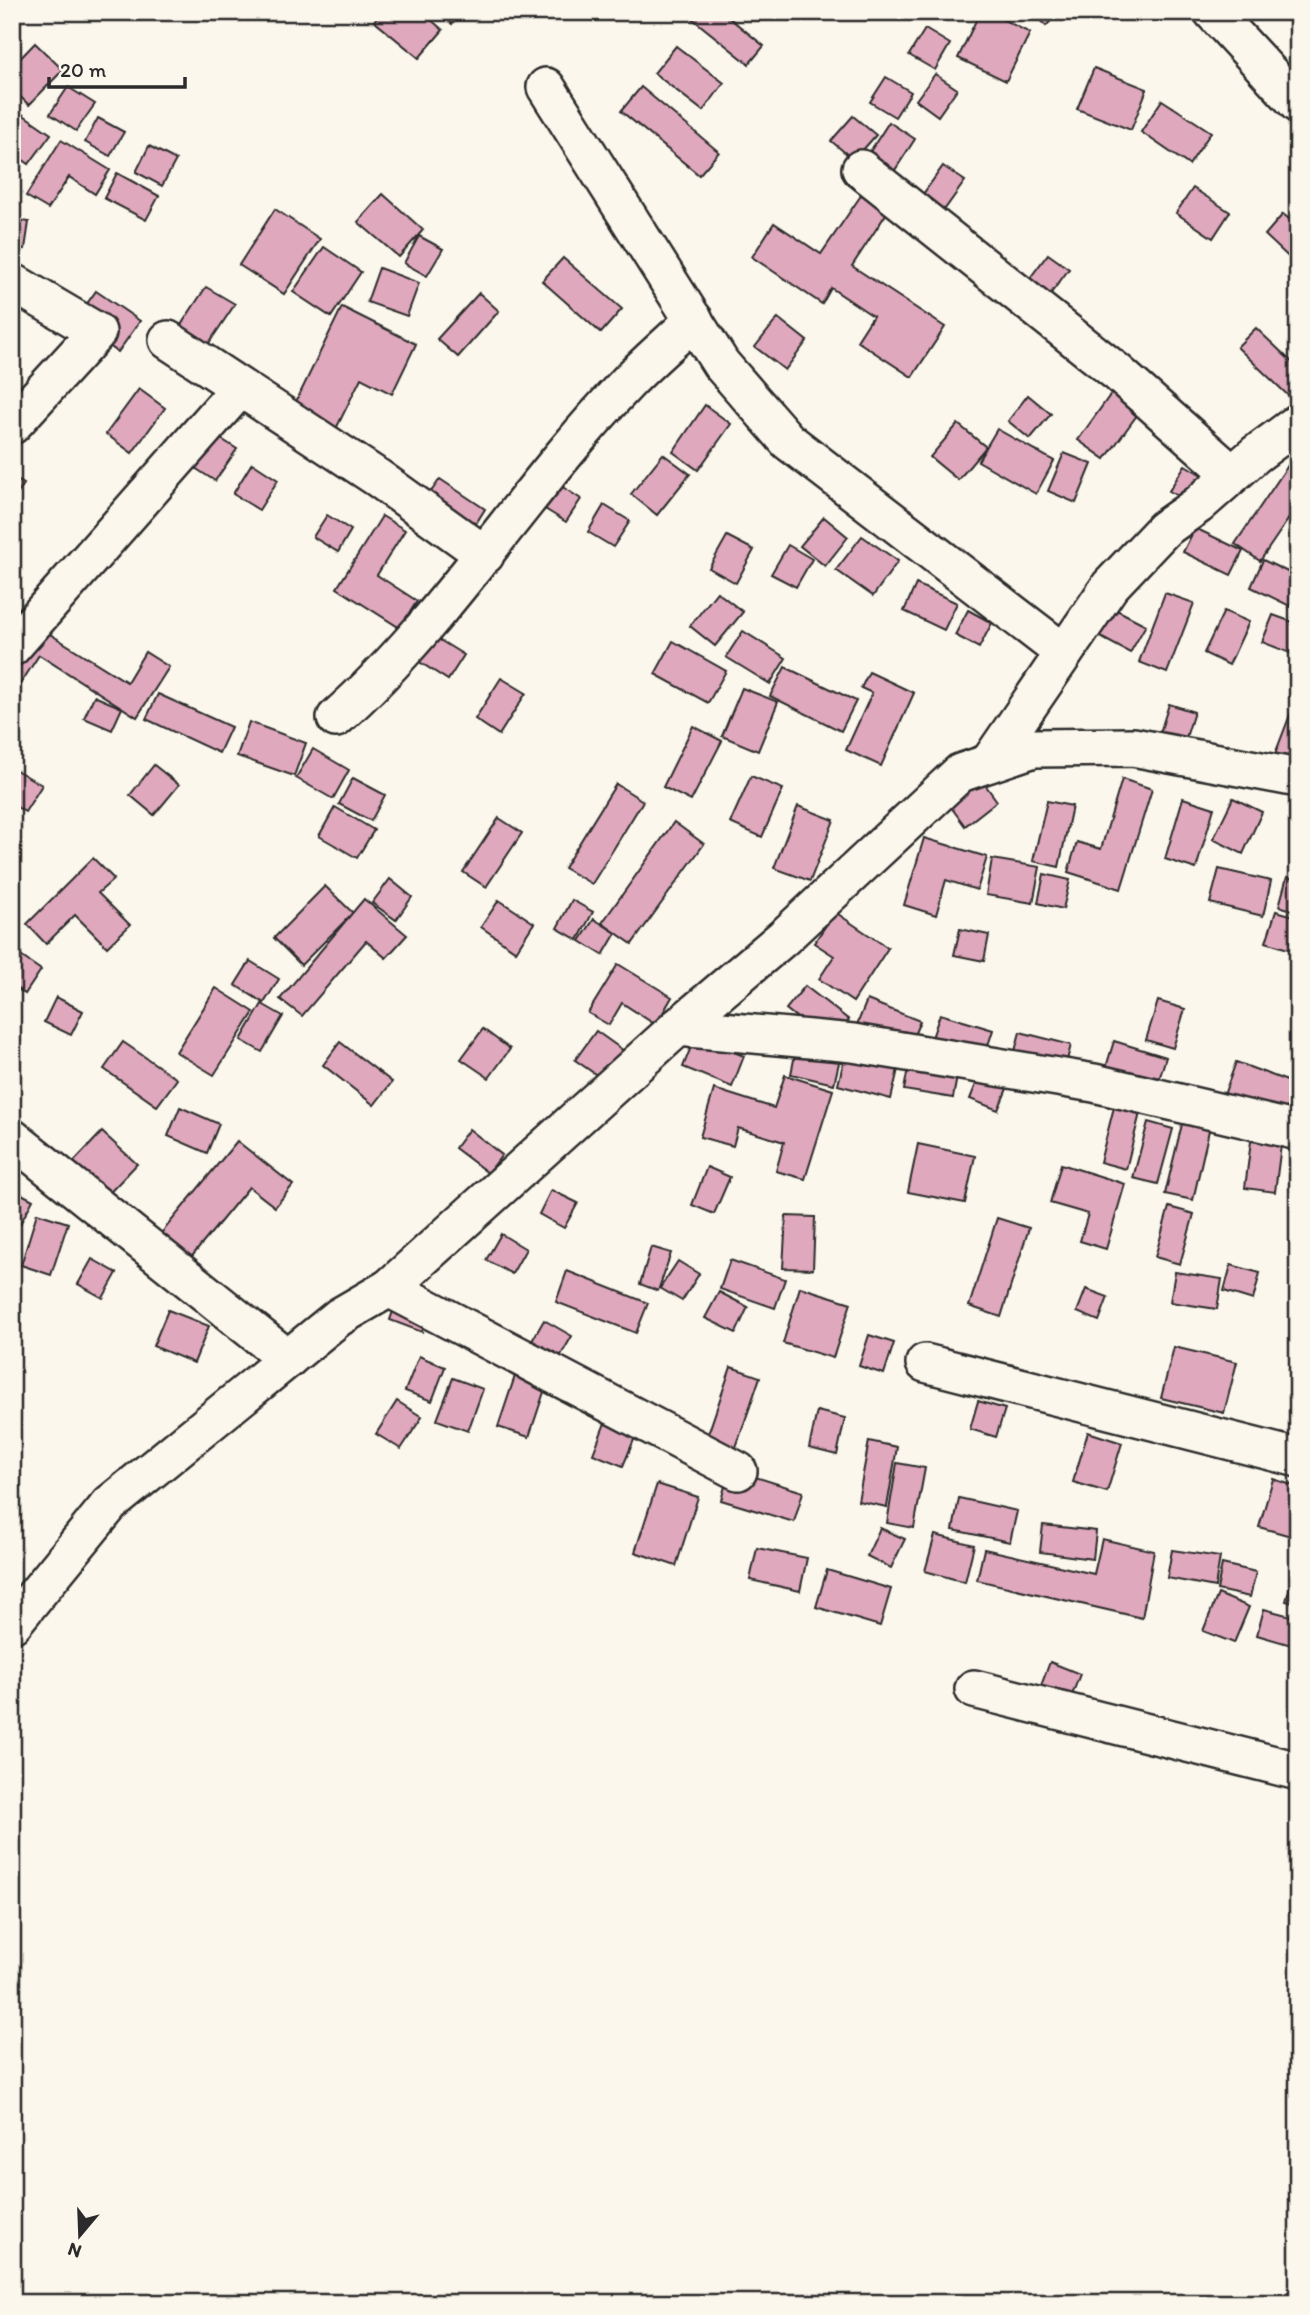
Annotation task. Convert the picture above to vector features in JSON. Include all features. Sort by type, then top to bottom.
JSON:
[{"type":"street","points":[[1213,12],[1298,104]]},
{"type":"street","points":[[546,87],[721,364],[788,441],[1064,653]]},
{"type":"street","points":[[861,169],[1118,373],[1232,474]]},
{"type":"street","points":[[12,282],[97,332],[12,425]]},
{"type":"street","points":[[336,718],[375,683],[628,382],[694,320]]},
{"type":"street","points":[[168,340],[379,478],[485,555]]},
{"type":"street","points":[[12,647],[240,388]]},
{"type":"street","points":[[989,763],[1110,586],[1164,529],[1198,505],[1232,474],[1298,423]]},
{"type":"street","points":[[12,1624],[110,1504],[340,1317],[389,1288],[678,1027],[783,938],[960,773],[1034,748],[1133,747],[1298,778]]},
{"type":"street","points":[[678,1027],[853,1043],[1094,1083],[1298,1131]]},
{"type":"street","points":[[12,1138],[288,1359]]},
{"type":"street","points":[[389,1288],[738,1471]]},
{"type":"street","points":[[925,1363],[1298,1458]]},
{"type":"street","points":[[974,1689],[1298,1771]]},
{"type":"building","points":[[381,12],[422,12],[443,30],[419,58],[374,21]]},
{"type":"building","points":[[438,12],[462,12],[452,24]]},
{"type":"building","points":[[684,12],[722,12],[764,46],[749,64]]},
{"type":"building","points":[[980,12],[988,12],[1030,33],[1006,81],[958,58]]},
{"type":"building","points":[[1031,12],[1059,12],[1046,26]]},
{"type":"building","points":[[925,29],[950,44],[935,70],[909,55]]},
{"type":"building","points":[[35,43],[63,70],[29,105],[12,89],[12,67]]},
{"type":"building","points":[[676,46],[724,83],[703,111],[654,73]]},
{"type":"building","points":[[1094,68],[1147,89],[1131,130],[1077,109]]},
{"type":"building","points":[[935,74],[957,89],[938,116],[916,100]]},
{"type":"building","points":[[886,77],[911,92],[895,117],[870,102]]},
{"type":"building","points":[[68,87],[95,104],[76,131],[50,114]]},
{"type":"building","points":[[641,87],[719,152],[699,175],[621,111]]},
{"type":"building","points":[[1162,100],[1211,132],[1189,165],[1141,132]]},
{"type":"building","points":[[12,107],[51,134],[29,164],[12,152]]},
{"type":"building","points":[[853,116],[876,135],[854,160],[831,141]]},
{"type":"building","points":[[98,118],[124,132],[110,156],[85,142]]},
{"type":"building","points":[[889,122],[915,139],[886,184],[860,167]]},
{"type":"building","points":[[61,140],[110,170],[95,194],[69,177],[48,209],[26,196]]},
{"type":"building","points":[[149,146],[176,160],[162,186],[136,172]]},
{"type":"building","points":[[943,166],[965,181],[932,227],[911,211]]},
{"type":"building","points":[[117,173],[159,196],[146,220],[104,198]]},
{"type":"building","points":[[1193,188],[1230,212],[1213,238],[1176,213]]},
{"type":"building","points":[[864,191],[890,208],[852,266],[945,327],[912,377],[857,341],[873,316],[831,288],[822,304],[752,257],[774,223],[821,254]]},
{"type":"building","points":[[383,194],[423,230],[399,257],[358,222]]},
{"type":"building","points":[[275,209],[320,239],[284,294],[239,265]]},
{"type":"building","points":[[1283,214],[1298,226],[1298,266],[1265,235]]},
{"type":"building","points":[[12,219],[29,222],[25,249],[12,247]]},
{"type":"building","points":[[419,236],[443,249],[427,276],[404,263]]},
{"type":"building","points":[[324,247],[361,272],[331,317],[293,292]]},
{"type":"building","points":[[1048,254],[1069,269],[1048,297],[1027,282]]},
{"type":"building","points":[[563,258],[622,309],[601,333],[542,281]]},
{"type":"building","points":[[379,268],[419,283],[407,316],[367,302]]},
{"type":"building","points":[[206,287],[235,304],[203,352],[175,334]]},
{"type":"building","points":[[96,291],[140,321],[118,352],[74,322]]},
{"type":"building","points":[[479,293],[499,311],[458,357],[437,339]]},
{"type":"building","points":[[342,307],[416,344],[392,394],[361,378],[333,435],[290,414]]},
{"type":"building","points":[[778,318],[807,341],[785,370],[755,347]]},
{"type":"building","points":[[1256,328],[1298,368],[1296,403],[1237,347]]},
{"type":"building","points":[[139,389],[165,408],[132,453],[106,434]]},
{"type":"building","points":[[1113,391],[1140,411],[1105,459],[1078,440]]},
{"type":"building","points":[[1028,395],[1051,414],[1030,439],[1008,421]]},
{"type":"building","points":[[705,405],[731,424],[698,470],[673,452]]},
{"type":"building","points":[[193,421],[237,449],[215,481],[172,453]]},
{"type":"building","points":[[958,424],[986,447],[958,480],[930,457]]},
{"type":"building","points":[[997,429],[1054,461],[1036,494],[978,461]]},
{"type":"building","points":[[1064,453],[1092,464],[1076,503],[1048,491]]},
{"type":"building","points":[[663,454],[690,474],[657,515],[631,494]]},
{"type":"building","points":[[1291,461],[1298,466],[1298,505],[1260,561],[1235,544]]},
{"type":"building","points":[[252,463],[278,480],[259,510],[233,494]]},
{"type":"building","points":[[1185,465],[1210,480],[1195,506],[1169,491]]},
{"type":"building","points":[[12,477],[24,484],[12,502]]},
{"type":"building","points":[[440,479],[485,509],[470,533],[423,503]]},
{"type":"building","points":[[555,482],[581,499],[566,522],[540,506]]},
{"type":"building","points":[[604,505],[630,521],[613,547],[588,532]]},
{"type":"building","points":[[327,515],[351,530],[338,552],[313,537]]},
{"type":"building","points":[[382,516],[405,530],[377,575],[417,601],[400,628],[337,588]]},
{"type":"building","points":[[824,517],[848,537],[825,566],[800,546]]},
{"type":"building","points":[[1195,528],[1243,551],[1231,575],[1183,552]]},
{"type":"building","points":[[727,536],[754,550],[736,583],[709,568]]},
{"type":"building","points":[[862,536],[898,561],[873,596],[836,570]]},
{"type":"building","points":[[788,545],[812,559],[796,587],[771,574]]},
{"type":"building","points":[[1263,560],[1298,577],[1298,610],[1251,587]]},
{"type":"building","points":[[916,584],[957,603],[944,630],[904,611]]},
{"type":"building","points":[[717,592],[743,612],[715,646],[690,626]]},
{"type":"building","points":[[1165,593],[1194,603],[1167,673],[1139,662]]},
{"type":"building","points":[[1107,605],[1146,625],[1130,653],[1093,633]]},
{"type":"building","points":[[968,610],[992,623],[979,648],[955,635]]},
{"type":"building","points":[[13,611],[127,682],[145,652],[169,667],[137,717],[39,655],[14,694]]},
{"type":"building","points":[[1224,611],[1249,622],[1229,665],[1204,653]]},
{"type":"building","points":[[1273,615],[1298,624],[1298,656],[1262,642]]},
{"type":"building","points":[[422,629],[464,655],[448,680],[407,654]]},
{"type":"building","points":[[743,631],[786,658],[770,684],[726,657]]},
{"type":"building","points":[[673,641],[726,671],[708,703],[655,674]]},
{"type":"building","points":[[785,667],[856,701],[841,731],[770,696]]},
{"type":"building","points":[[869,672],[914,693],[881,766],[846,750],[872,693],[861,688]]},
{"type":"building","points":[[501,678],[526,693],[499,735],[475,719]]},
{"type":"building","points":[[742,688],[778,702],[758,751],[722,736]]},
{"type":"building","points":[[158,694],[231,727],[219,753],[146,719]]},
{"type":"building","points":[[1298,694],[1298,772],[1272,762]]},
{"type":"building","points":[[94,696],[122,708],[112,730],[84,718]]},
{"type":"building","points":[[1169,704],[1194,712],[1183,747],[1158,739]]},
{"type":"building","points":[[249,722],[306,743],[294,776],[237,756]]},
{"type":"building","points":[[693,726],[722,741],[691,801],[663,787]]},
{"type":"building","points":[[313,749],[349,770],[333,799],[296,778]]},
{"type":"building","points":[[154,765],[179,785],[154,815],[130,795]]},
{"type":"building","points":[[16,770],[42,785],[25,812],[12,804],[12,776]]},
{"type":"building","points":[[751,776],[783,789],[762,837],[730,823]]},
{"type":"building","points":[[353,778],[385,795],[371,821],[339,804]]},
{"type":"building","points":[[981,779],[997,801],[965,826],[948,803]]},
{"type":"building","points":[[1122,779],[1152,789],[1121,889],[1068,872],[1077,842],[1101,849]]},
{"type":"building","points":[[616,784],[643,801],[592,884],[564,868]]},
{"type":"building","points":[[1183,798],[1214,808],[1196,869],[1165,859]]},
{"type":"building","points":[[1233,798],[1262,812],[1243,854],[1213,839]]},
{"type":"building","points":[[1047,801],[1072,806],[1059,867],[1033,861]]},
{"type":"building","points":[[798,806],[834,820],[810,881],[774,868]]},
{"type":"building","points":[[335,807],[374,830],[357,858],[319,836]]},
{"type":"building","points":[[499,818],[522,833],[486,887],[463,872]]},
{"type":"building","points":[[674,822],[704,844],[632,944],[602,923]]},
{"type":"building","points":[[924,838],[987,857],[977,890],[946,880],[936,915],[904,905]]},
{"type":"building","points":[[93,858],[114,879],[98,893],[130,925],[107,947],[75,915],[46,944],[27,924]]},
{"type":"building","points":[[992,859],[1040,867],[1033,903],[986,895]]},
{"type":"building","points":[[1219,869],[1271,881],[1263,916],[1210,903]]},
{"type":"building","points":[[1044,874],[1070,880],[1063,909],[1038,903]]},
{"type":"building","points":[[1287,877],[1298,880],[1298,912],[1279,906]]},
{"type":"building","points":[[390,879],[412,897],[396,920],[372,903]]},
{"type":"building","points":[[325,886],[353,913],[301,965],[274,938]]},
{"type":"building","points":[[364,899],[407,935],[386,958],[366,941],[302,1016],[280,999]]},
{"type":"building","points":[[499,900],[534,923],[516,951],[481,927]]},
{"type":"building","points":[[572,900],[593,912],[578,940],[557,928]]},
{"type":"building","points":[[1276,911],[1298,917],[1291,950],[1266,942]]},
{"type":"building","points":[[835,912],[888,948],[853,1002],[819,979],[834,956],[814,943]]},
{"type":"building","points":[[594,919],[616,933],[603,955],[580,941]]},
{"type":"building","points":[[960,929],[989,935],[984,961],[954,955]]},
{"type":"building","points":[[12,950],[41,970],[25,994],[12,985]]},
{"type":"building","points":[[250,961],[279,979],[264,1003],[235,985]]},
{"type":"building","points":[[618,964],[672,997],[656,1025],[622,1003],[609,1025],[588,1013]]},
{"type":"building","points":[[805,986],[849,1020],[830,1044],[786,1009]]},
{"type":"building","points":[[216,988],[254,1012],[214,1075],[176,1052]]},
{"type":"building","points":[[56,997],[83,1011],[71,1035],[44,1022]]},
{"type":"building","points":[[867,1000],[920,1021],[907,1052],[854,1032]]},
{"type":"building","points":[[1158,1001],[1185,1009],[1173,1048],[1146,1040]]},
{"type":"building","points":[[262,1004],[283,1016],[262,1052],[241,1040]]},
{"type":"building","points":[[940,1014],[993,1030],[982,1064],[929,1047]]},
{"type":"building","points":[[483,1029],[510,1049],[489,1078],[461,1059]]},
{"type":"building","points":[[596,1031],[634,1058],[614,1087],[575,1060]]},
{"type":"building","points":[[1020,1032],[1071,1045],[1064,1071],[1013,1059]]},
{"type":"building","points":[[695,1037],[744,1056],[732,1087],[683,1067]]},
{"type":"building","points":[[1114,1041],[1166,1057],[1155,1093],[1103,1077]]},
{"type":"building","points":[[123,1042],[177,1079],[157,1106],[104,1069]]},
{"type":"building","points":[[340,1042],[392,1082],[374,1105],[323,1065]]},
{"type":"building","points":[[797,1045],[841,1054],[834,1084],[791,1074]]},
{"type":"building","points":[[846,1051],[899,1065],[891,1099],[838,1085]]},
{"type":"building","points":[[910,1057],[959,1066],[953,1098],[904,1090]]},
{"type":"building","points":[[1236,1062],[1298,1085],[1298,1123],[1224,1095]]},
{"type":"building","points":[[981,1072],[1009,1084],[998,1110],[970,1099]]},
{"type":"building","points":[[785,1075],[833,1090],[805,1179],[776,1171],[784,1142],[738,1128],[733,1146],[700,1137],[714,1089],[774,1108]]},
{"type":"building","points":[[180,1107],[219,1124],[207,1153],[168,1136]]},
{"type":"building","points":[[1114,1107],[1140,1113],[1126,1169],[1100,1162]]},
{"type":"building","points":[[1183,1120],[1210,1126],[1193,1200],[1165,1194]]},
{"type":"building","points":[[1148,1122],[1173,1129],[1158,1184],[1133,1178]]},
{"type":"building","points":[[469,1129],[502,1155],[488,1173],[455,1148]]},
{"type":"building","points":[[102,1132],[137,1164],[98,1205],[63,1173]]},
{"type":"building","points":[[237,1141],[293,1185],[275,1207],[249,1187],[184,1266],[154,1242]]},
{"type":"building","points":[[1251,1141],[1281,1145],[1275,1192],[1245,1188]]},
{"type":"building","points":[[918,1144],[975,1156],[965,1203],[908,1192]]},
{"type":"building","points":[[1061,1164],[1125,1184],[1106,1249],[1080,1241],[1088,1214],[1050,1203]]},
{"type":"building","points":[[707,1167],[730,1177],[714,1214],[692,1205]]},
{"type":"building","points":[[12,1189],[33,1200],[20,1224],[12,1220]]},
{"type":"building","points":[[551,1190],[578,1203],[564,1228],[539,1214]]},
{"type":"building","points":[[1169,1207],[1194,1214],[1180,1264],[1155,1257]]},
{"type":"building","points":[[37,1213],[68,1223],[51,1275],[21,1265]]},
{"type":"building","points":[[786,1216],[815,1217],[813,1269],[783,1268]]},
{"type":"building","points":[[997,1218],[1029,1228],[1001,1317],[969,1306]]},
{"type":"building","points":[[501,1234],[526,1249],[512,1274],[486,1260]]},
{"type":"building","points":[[651,1247],[671,1253],[658,1291],[640,1284]]},
{"type":"building","points":[[92,1259],[117,1273],[103,1298],[78,1284]]},
{"type":"building","points":[[730,1260],[785,1279],[775,1308],[720,1289]]},
{"type":"building","points":[[678,1261],[699,1274],[682,1301],[660,1288]]},
{"type":"building","points":[[1231,1265],[1260,1273],[1253,1300],[1224,1291]]},
{"type":"building","points":[[567,1271],[648,1303],[636,1333],[556,1302]]},
{"type":"building","points":[[1175,1272],[1222,1279],[1217,1309],[1170,1302]]},
{"type":"building","points":[[800,1287],[851,1303],[833,1358],[783,1343]]},
{"type":"building","points":[[1086,1289],[1108,1297],[1099,1321],[1077,1312]]},
{"type":"building","points":[[719,1292],[748,1307],[736,1333],[705,1318]]},
{"type":"building","points":[[398,1297],[430,1309],[422,1332],[390,1320]]},
{"type":"building","points":[[168,1310],[209,1326],[194,1363],[153,1346]]},
{"type":"building","points":[[544,1320],[572,1336],[557,1362],[529,1346]]},
{"type":"building","points":[[869,1335],[894,1343],[884,1374],[859,1366]]},
{"type":"building","points":[[1298,1343],[1298,1374],[1289,1372]]},
{"type":"building","points":[[1174,1347],[1237,1362],[1224,1413],[1161,1398]]},
{"type":"building","points":[[419,1356],[445,1367],[432,1401],[405,1391]]},
{"type":"building","points":[[731,1367],[760,1377],[732,1459],[703,1449]]},
{"type":"building","points":[[517,1370],[548,1380],[529,1437],[498,1427]]},
{"type":"building","points":[[453,1378],[483,1389],[468,1431],[437,1420]]},
{"type":"building","points":[[397,1401],[422,1417],[401,1449],[376,1434]]},
{"type":"building","points":[[978,1401],[1005,1409],[996,1437],[970,1429]]},
{"type":"building","points":[[817,1411],[845,1418],[837,1455],[809,1448]]},
{"type":"building","points":[[605,1423],[636,1435],[623,1466],[593,1454]]},
{"type":"building","points":[[1088,1432],[1122,1443],[1107,1492],[1073,1482]]},
{"type":"building","points":[[869,1441],[897,1447],[887,1507],[858,1501]]},
{"type":"building","points":[[897,1463],[925,1468],[914,1528],[887,1523]]},
{"type":"building","points":[[730,1469],[803,1492],[794,1522],[721,1500]]},
{"type":"building","points":[[1273,1479],[1298,1487],[1298,1538],[1259,1527]]},
{"type":"building","points":[[657,1484],[698,1497],[676,1566],[635,1552]]},
{"type":"building","points":[[959,1498],[1017,1511],[1010,1542],[953,1530]]},
{"type":"building","points":[[1043,1525],[1096,1531],[1093,1559],[1040,1552]]},
{"type":"building","points":[[880,1528],[905,1539],[891,1568],[867,1556]]},
{"type":"building","points":[[935,1535],[974,1545],[965,1582],[925,1571]]},
{"type":"building","points":[[1102,1539],[1154,1551],[1142,1618],[977,1580],[984,1549],[1094,1574]]},
{"type":"building","points":[[757,1548],[807,1558],[800,1591],[750,1580]]},
{"type":"building","points":[[1172,1550],[1220,1557],[1215,1587],[1167,1578]]},
{"type":"building","points":[[1298,1562],[1298,1604],[1286,1601]]},
{"type":"building","points":[[1222,1564],[1256,1572],[1250,1597],[1217,1590]]},
{"type":"building","points":[[827,1570],[891,1589],[880,1626],[816,1607]]},
{"type":"building","points":[[1218,1594],[1249,1607],[1234,1643],[1203,1631]]},
{"type":"building","points":[[1264,1609],[1298,1618],[1298,1647],[1257,1635]]},
{"type":"building","points":[[1050,1662],[1080,1674],[1069,1703],[1039,1691]]}]
